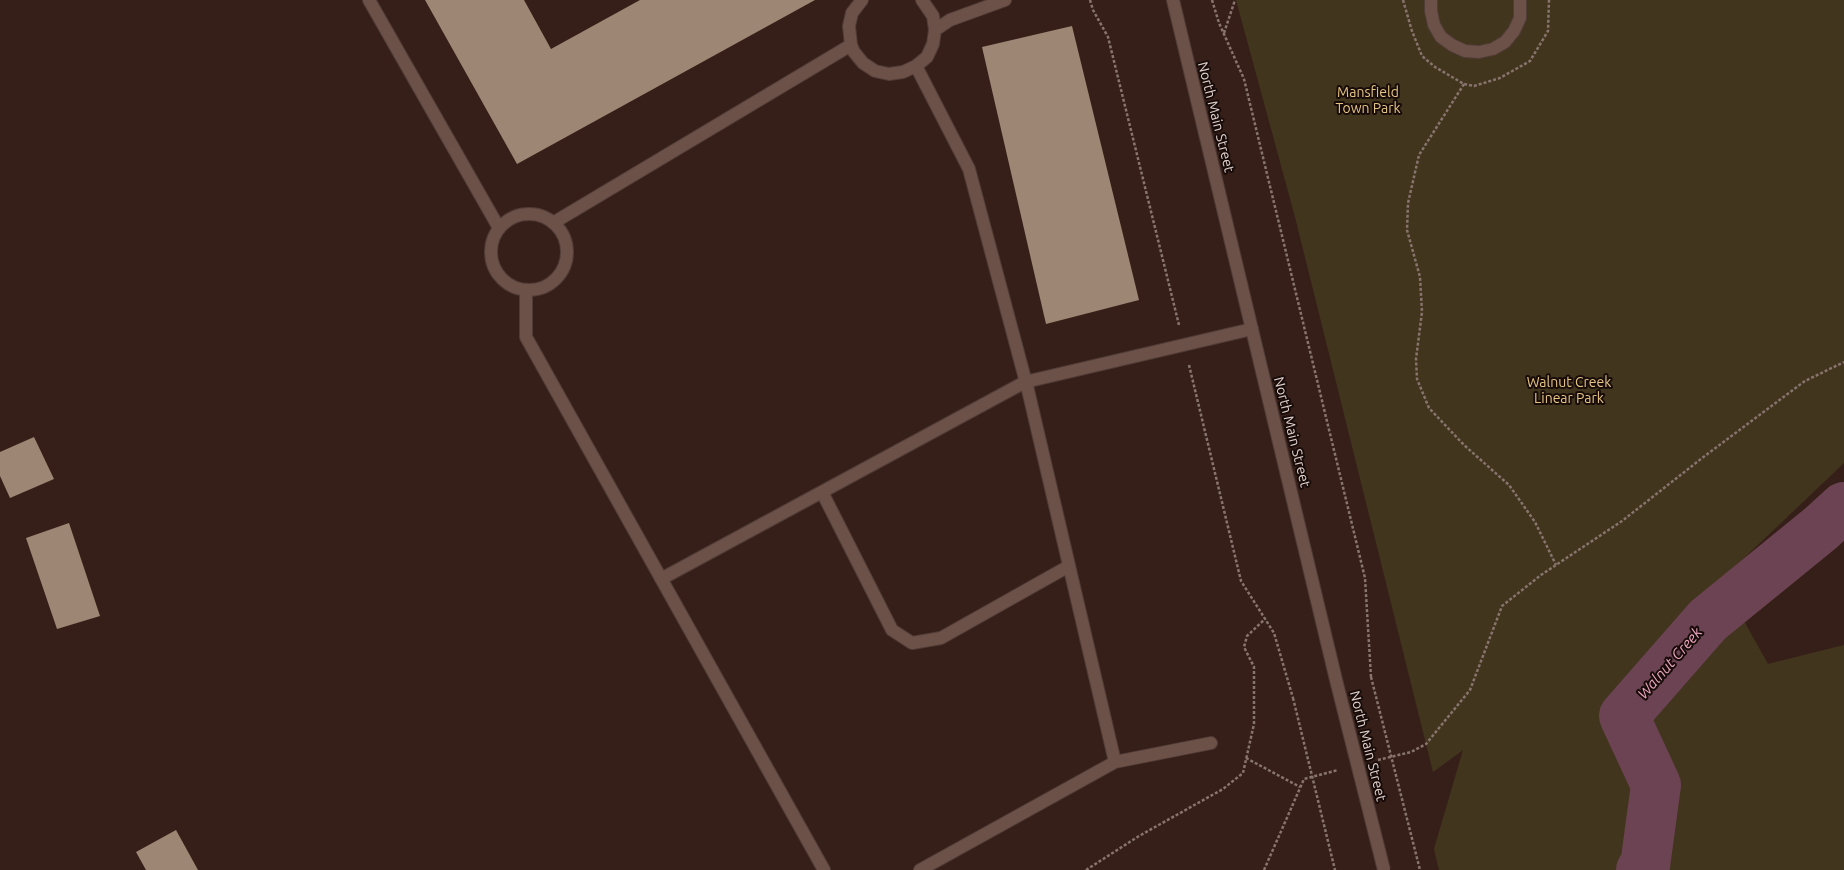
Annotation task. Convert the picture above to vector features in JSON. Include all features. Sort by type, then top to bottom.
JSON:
[{"type":"main road","points":[[369,0],[499,228]]},
{"type":"main road","points":[[862,0],[852,13],[849,26],[851,45],[854,52],[863,63],[875,71],[889,74],[903,72],[916,66],[927,57],[934,44],[936,30],[933,16],[922,0]]},
{"type":"main road","points":[[936,30],[950,20],[1006,0]]},
{"type":"main road","name":"North Main Street","points":[[1172,0],[1337,684],[1384,870]]},
{"type":"main road","points":[[1432,0],[1430,11],[1434,24],[1442,36],[1452,45],[1465,51],[1479,52],[1493,48],[1505,42],[1514,31],[1520,18],[1520,0]]},
{"type":"main road","points":[[553,223],[851,45]]},
{"type":"main road","points":[[916,66],[969,169],[1025,382],[1115,762]]},
{"type":"main road","points":[[530,214],[542,216],[553,223],[562,232],[566,244],[567,257],[563,269],[557,278],[548,285],[537,289],[526,290],[514,288],[504,282],[492,263],[490,251],[493,239],[499,228],[507,220],[530,214]]},
{"type":"main road","points":[[526,290],[526,337],[824,870]]},
{"type":"main road","points":[[661,579],[1025,382],[1252,329]]},
{"type":"main road","points":[[822,492],[892,630],[912,643],[940,638],[1069,566]]},
{"type":"main road","points":[[920,870],[1115,762],[1211,742]]},
{"type":"path","points":[[1212,0],[1224,33],[1244,79],[1365,578],[1371,676],[1420,870]]},
{"type":"path","points":[[1224,33],[1235,0]]},
{"type":"path","points":[[1464,84],[1419,155],[1408,203],[1407,230],[1420,277],[1422,312],[1416,359],[1417,379],[1429,408],[1464,445],[1509,485],[1535,522],[1556,565]]},
{"type":"path","points":[[1372,762],[1411,752],[1426,744],[1470,690],[1502,606],[1556,565],[1622,521],[1706,455],[1805,381],[1844,362]]},
{"type":"path","points":[[1293,698],[1335,870]]},
{"type":"path","points":[[1246,758],[1300,787]]},
{"type":"path","points":[[1264,870],[1304,778],[1342,769]]},
{"type":"green space","points":[[1236,0],[1844,0],[1844,463],[1721,580],[1768,664],[1844,645],[1844,870],[1439,870],[1434,849],[1463,750],[1433,772],[1295,217]]},
{"type":"building","points":[[425,0],[524,0],[551,49],[640,0],[815,0],[517,164]]},
{"type":"building","points":[[1072,26],[1139,300],[1046,324],[982,47]]},
{"type":"building","points":[[34,437],[54,479],[10,498],[0,476],[0,452]]},
{"type":"building","points":[[69,523],[100,616],[57,629],[26,538]]},
{"type":"building","points":[[176,830],[198,870],[146,870],[136,852]]},
{"type":"waterway","name":"Walnut Creek","points":[[1641,870],[1645,866],[1656,785],[1624,716],[1708,620],[1821,528],[1844,507]]},
{"type":"park label","name":"Mansfield Town Park","points":[[1368,100]]},
{"type":"park label","name":"Walnut Creek Linear Park","points":[[1569,390]]}]
